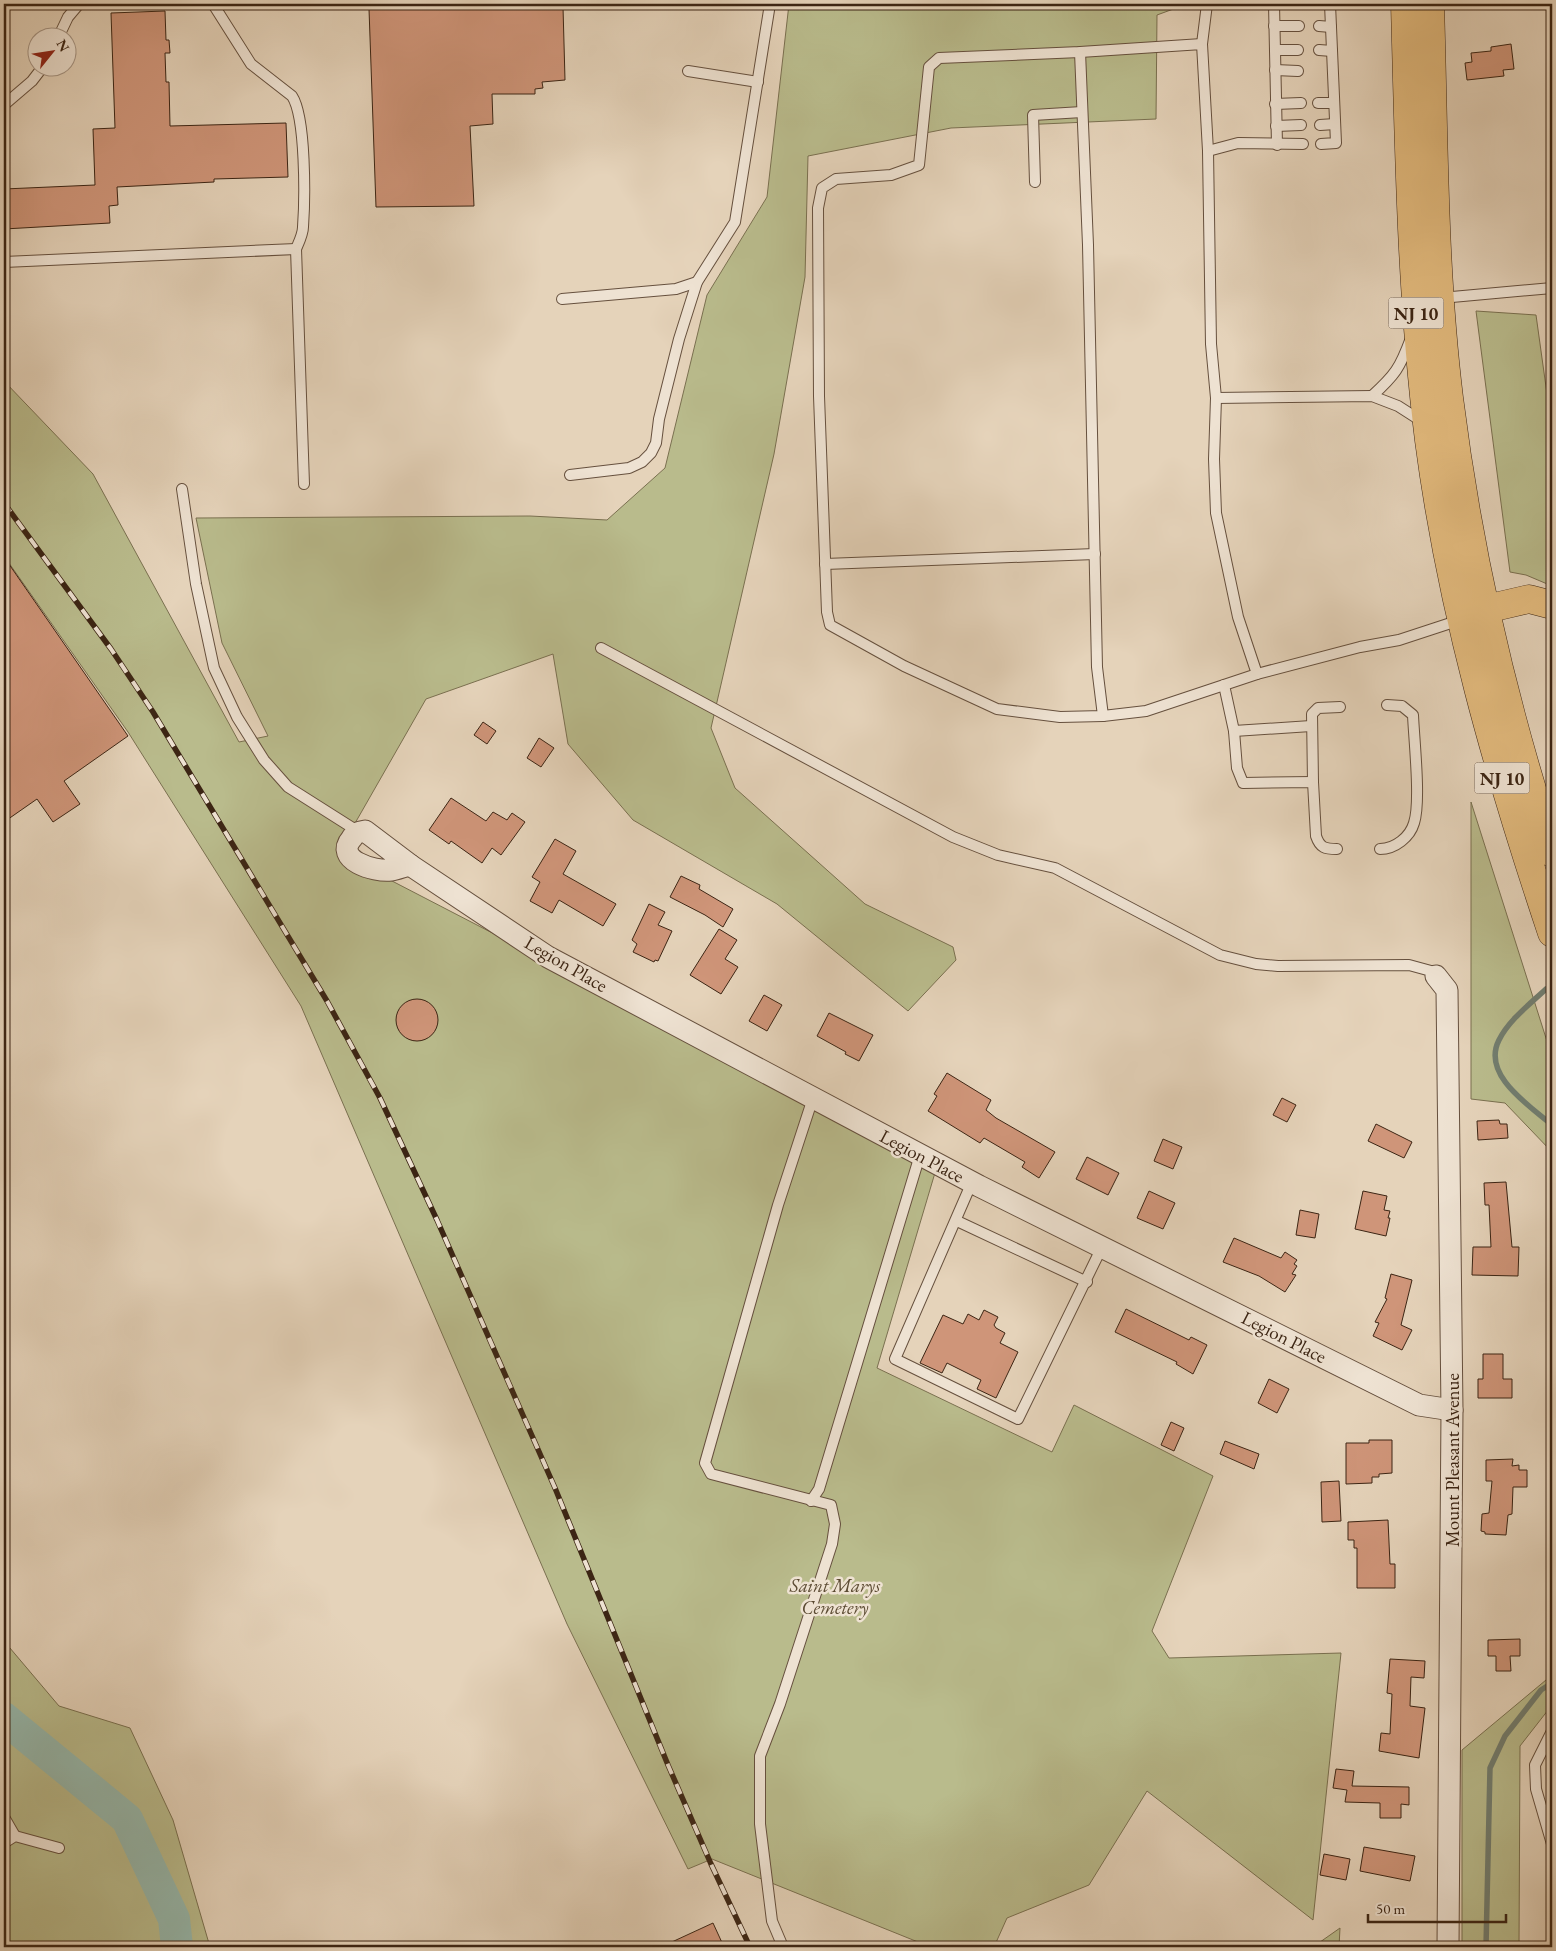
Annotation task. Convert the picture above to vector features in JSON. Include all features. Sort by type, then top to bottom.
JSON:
[{"type":"main road","name":"NJ 10","points":[[1405,4],[1411,224],[1417,321],[1428,426],[1445,541],[1474,615],[1523,757],[1552,853]]},
{"type":"main road","name":"NJ 10","points":[[1430,4],[1434,180],[1440,298],[1449,398],[1468,517],[1474,615],[1486,723],[1511,811],[1552,933]]},
{"type":"main road","points":[[1474,615],[1529,599],[1552,605]]},
{"type":"street","name":"Legion Place","points":[[359,832],[373,835],[410,865],[548,957],[920,1155],[1419,1405],[1452,1410]]},
{"type":"street","points":[[359,832],[346,844],[346,851],[359,864],[376,870],[392,870],[410,865]]},
{"type":"street","name":"Mount Pleasant Avenue","points":[[1436,976],[1447,990],[1452,1410],[1448,1947]]},
{"type":"lane","points":[[63,28],[68,17],[79,4]]},
{"type":"lane","points":[[213,4],[251,64],[292,96],[302,124],[304,229],[296,249],[304,484]]},
{"type":"lane","points":[[570,475],[629,468],[642,462],[651,453],[656,443],[659,420],[679,340],[697,282],[735,222],[770,4]]},
{"type":"lane","points":[[1206,4],[1202,44],[1208,151],[1212,344],[1216,398],[1214,459],[1216,513],[1238,617],[1257,674]]},
{"type":"lane","points":[[1274,4],[1277,145]]},
{"type":"lane","points":[[1321,144],[1336,143],[1330,4]]},
{"type":"lane","points":[[1274,26],[1299,26]]},
{"type":"lane","points":[[1319,26],[1331,26]]},
{"type":"lane","points":[[1202,44],[1080,52],[939,58],[929,67],[920,165],[890,175],[836,179],[822,188],[818,208],[819,396],[827,612],[830,625],[904,666],[997,709],[1060,717],[1103,716],[1146,711],[1257,674],[1360,647],[1399,640],[1474,615]]},
{"type":"lane","points":[[1275,50],[1298,50]]},
{"type":"lane","points":[[1318,50],[1332,51]]},
{"type":"lane","points":[[1080,52],[1088,245],[1098,667],[1103,716]]},
{"type":"lane","points":[[1275,70],[1298,71]]},
{"type":"lane","points":[[688,71],[758,82]]},
{"type":"lane","points":[[1321,71],[1333,71]]},
{"type":"lane","points":[[4,105],[34,78]]},
{"type":"lane","points":[[1275,104],[1301,103]]},
{"type":"lane","points":[[1318,103],[1334,103]]},
{"type":"lane","points":[[1034,182],[1033,115],[1082,112]]},
{"type":"lane","points":[[1320,125],[1335,124]]},
{"type":"lane","points":[[1276,126],[1300,125]]},
{"type":"lane","points":[[1208,151],[1238,143],[1303,144]]},
{"type":"lane","points":[[4,262],[296,249]]},
{"type":"lane","points":[[562,299],[676,289],[697,282]]},
{"type":"lane","points":[[1440,298],[1552,288]]},
{"type":"lane","points":[[1372,396],[1390,380],[1401,366],[1417,321]]},
{"type":"lane","points":[[1216,398],[1372,396],[1418,416],[1428,426]]},
{"type":"lane","points":[[182,489],[196,584],[214,668],[237,716],[264,760],[288,787],[359,832]]},
{"type":"lane","points":[[826,564],[1095,554]]},
{"type":"lane","points":[[601,648],[953,837],[998,855],[1055,868],[1220,955],[1256,964],[1278,966],[1409,965],[1431,971],[1436,976]]},
{"type":"lane","points":[[1224,685],[1234,731],[1237,768],[1243,783],[1313,782]]},
{"type":"lane","points":[[1380,849],[1391,849],[1410,832],[1417,810],[1413,715],[1402,706],[1387,706]]},
{"type":"lane","points":[[1337,850],[1326,850],[1319,844],[1316,836],[1311,726],[1312,714],[1318,708],[1340,707]]},
{"type":"lane","points":[[1234,731],[1311,726]]},
{"type":"lane","points":[[783,1947],[772,1921],[761,1834],[760,1756],[780,1704],[832,1544],[835,1524],[831,1505],[711,1474],[705,1463],[778,1205],[813,1098]]},
{"type":"lane","points":[[811,1501],[819,1489],[920,1155]]},
{"type":"lane","points":[[972,1182],[895,1359],[1018,1419],[1087,1282],[1102,1247]]},
{"type":"lane","points":[[956,1221],[1087,1282]]},
{"type":"lane","points":[[1552,1731],[1535,1765],[1536,1789],[1552,1844]]},
{"type":"lane","points":[[4,1817],[15,1836]]},
{"type":"lane","points":[[4,1842],[15,1836],[59,1848]]},
{"type":"green space","name":"Saint Marys Cemetery","points":[[789,4],[1187,4],[1157,15],[1156,119],[951,128],[808,156],[805,277],[774,454],[711,728],[735,788],[865,904],[953,947],[956,960],[908,1011],[777,904],[633,820],[568,744],[553,654],[426,699],[338,853],[807,1096],[937,1166],[877,1368],[1052,1452],[1074,1405],[1213,1476],[1152,1631],[1169,1658],[1341,1653],[1313,1920],[1147,1791],[1089,1885],[1007,1918],[994,1947],[918,1947],[918,1942],[712,1859],[688,1869],[567,1624],[301,1006],[128,732],[4,556],[4,381],[93,474],[239,742],[268,736],[222,643],[196,518],[530,516],[607,520],[665,468],[707,295],[767,197]]},
{"type":"green space","points":[[1476,311],[1536,315],[1552,430],[1552,586],[1526,575],[1510,572]]},
{"type":"green space","points":[[1471,802],[1552,1057],[1552,1152],[1505,1103],[1471,1099]]},
{"type":"green space","points":[[4,1641],[59,1706],[130,1728],[173,1820],[210,1947],[4,1947]]},
{"type":"green space","points":[[1552,1675],[1552,1705],[1520,1746],[1519,1947],[1462,1947],[1462,1750]]},
{"type":"green space","points":[[1340,1928],[1339,1947],[1313,1947]]},
{"type":"building","points":[[456,4],[541,4],[541,8],[563,7],[565,80],[542,82],[543,88],[535,89],[535,94],[492,94],[493,124],[470,126],[474,206],[376,207],[369,9],[456,9]]},
{"type":"building","points":[[165,11],[166,40],[169,40],[170,53],[165,53],[166,82],[169,82],[170,126],[286,123],[288,177],[214,179],[214,182],[117,187],[118,205],[109,206],[110,223],[4,229],[4,189],[95,185],[93,129],[115,128],[111,13]]},
{"type":"building","points":[[1511,44],[1514,69],[1503,70],[1504,76],[1467,80],[1465,63],[1472,62],[1471,53],[1491,51],[1491,47]]},
{"type":"building","points":[[4,557],[128,736],[64,781],[80,804],[53,822],[37,799],[4,822]]},
{"type":"building","points":[[483,722],[496,731],[487,744],[474,735]]},
{"type":"building","points":[[539,738],[554,748],[541,767],[527,758]]},
{"type":"building","points":[[451,798],[486,821],[493,812],[507,820],[512,813],[525,822],[501,855],[492,848],[482,863],[451,841],[449,844],[429,830]]},
{"type":"building","points":[[555,839],[576,851],[563,874],[616,904],[603,926],[559,900],[552,913],[530,901],[540,882],[532,877]]},
{"type":"building","points":[[681,876],[700,885],[699,889],[733,909],[723,927],[705,915],[670,897]]},
{"type":"building","points":[[649,904],[665,912],[658,925],[672,931],[658,961],[655,960],[654,962],[633,952],[637,944],[632,940]]},
{"type":"building","points":[[719,929],[737,940],[725,959],[738,967],[721,994],[690,975]]},
{"type":"building","points":[[764,995],[782,1005],[767,1031],[749,1021]]},
{"type":"building","points":[[417,999],[432,1005],[438,1020],[432,1035],[417,1041],[402,1035],[396,1020],[402,1005]]},
{"type":"building","points":[[829,1013],[873,1035],[859,1061],[817,1036]]},
{"type":"building","points":[[947,1073],[991,1100],[986,1110],[996,1118],[1055,1152],[1039,1178],[1022,1167],[1025,1162],[984,1138],[980,1143],[928,1111],[937,1096],[934,1094]]},
{"type":"building","points":[[1282,1098],[1296,1105],[1287,1122],[1273,1115]]},
{"type":"building","points":[[1499,1120],[1500,1124],[1507,1124],[1508,1138],[1478,1140],[1477,1121]]},
{"type":"building","points":[[1376,1124],[1412,1142],[1404,1158],[1368,1141]]},
{"type":"building","points":[[1163,1139],[1182,1147],[1173,1169],[1154,1161]]},
{"type":"building","points":[[1087,1157],[1119,1173],[1108,1195],[1076,1179]]},
{"type":"building","points":[[1506,1182],[1512,1247],[1519,1247],[1518,1276],[1472,1275],[1473,1247],[1491,1247],[1489,1205],[1485,1205],[1484,1183]]},
{"type":"building","points":[[1149,1191],[1175,1203],[1163,1229],[1137,1218]]},
{"type":"building","points":[[1363,1191],[1387,1196],[1384,1210],[1390,1211],[1388,1218],[1390,1218],[1386,1236],[1355,1229]]},
{"type":"building","points":[[1300,1210],[1319,1214],[1315,1238],[1296,1235]]},
{"type":"building","points":[[1234,1238],[1281,1258],[1285,1252],[1297,1260],[1294,1264],[1297,1266],[1292,1274],[1296,1275],[1285,1292],[1259,1276],[1223,1262]]},
{"type":"building","points":[[1391,1274],[1412,1280],[1401,1325],[1412,1330],[1402,1350],[1373,1336],[1379,1323],[1375,1322],[1387,1299],[1385,1298]]},
{"type":"building","points":[[1126,1309],[1189,1340],[1191,1337],[1207,1345],[1193,1374],[1176,1364],[1177,1362],[1115,1332]]},
{"type":"building","points":[[984,1310],[998,1317],[994,1325],[1005,1333],[1000,1343],[1018,1352],[996,1398],[977,1389],[981,1380],[947,1363],[942,1373],[920,1363],[943,1315],[963,1324],[968,1314],[979,1320]]},
{"type":"building","points":[[1483,1354],[1503,1354],[1503,1379],[1512,1379],[1512,1398],[1478,1398],[1478,1379],[1483,1379]]},
{"type":"building","points":[[1269,1379],[1289,1389],[1277,1413],[1258,1403]]},
{"type":"building","points":[[1171,1422],[1184,1428],[1174,1451],[1161,1445]]},
{"type":"building","points":[[1369,1440],[1392,1440],[1392,1473],[1379,1474],[1379,1477],[1372,1477],[1372,1483],[1346,1484],[1346,1443],[1369,1443]]},
{"type":"building","points":[[1225,1441],[1259,1454],[1254,1469],[1220,1454]]},
{"type":"building","points":[[1513,1459],[1512,1466],[1519,1465],[1519,1470],[1527,1470],[1527,1487],[1513,1487],[1512,1514],[1508,1515],[1506,1535],[1485,1534],[1485,1532],[1481,1531],[1482,1514],[1489,1513],[1492,1481],[1486,1481],[1486,1460]]},
{"type":"building","points":[[1339,1481],[1341,1521],[1322,1522],[1321,1482]]},
{"type":"building","points":[[1388,1520],[1390,1564],[1395,1564],[1395,1588],[1357,1588],[1357,1548],[1354,1548],[1354,1540],[1348,1540],[1348,1522]]},
{"type":"building","points":[[1520,1639],[1520,1656],[1510,1656],[1511,1671],[1496,1671],[1496,1656],[1488,1656],[1488,1640]]},
{"type":"building","points":[[1390,1659],[1425,1661],[1424,1678],[1411,1677],[1410,1706],[1425,1708],[1419,1758],[1379,1751],[1381,1733],[1390,1734],[1392,1694],[1387,1693]]},
{"type":"building","points":[[1336,1769],[1354,1771],[1352,1786],[1409,1787],[1409,1805],[1401,1804],[1401,1818],[1380,1818],[1380,1803],[1345,1802],[1347,1790],[1333,1788]]},
{"type":"building","points":[[1364,1847],[1415,1856],[1410,1881],[1360,1871]]},
{"type":"building","points":[[1324,1854],[1350,1859],[1346,1880],[1320,1875]]},
{"type":"building","points":[[713,1923],[724,1947],[661,1947]]},
{"type":"waterway","points":[[1546,989],[1508,1026],[1499,1040],[1495,1053],[1502,1077],[1510,1088],[1552,1125]]},
{"type":"waterway","points":[[1486,1947],[1490,1768],[1505,1736],[1541,1690],[1552,1683]]},
{"type":"waterway","points":[[4,1718],[127,1819],[174,1919],[177,1947]]},
{"type":"railway","points":[[4,503],[111,649],[153,712],[327,1001],[380,1098],[437,1220],[555,1488],[668,1765],[750,1947]]}]
